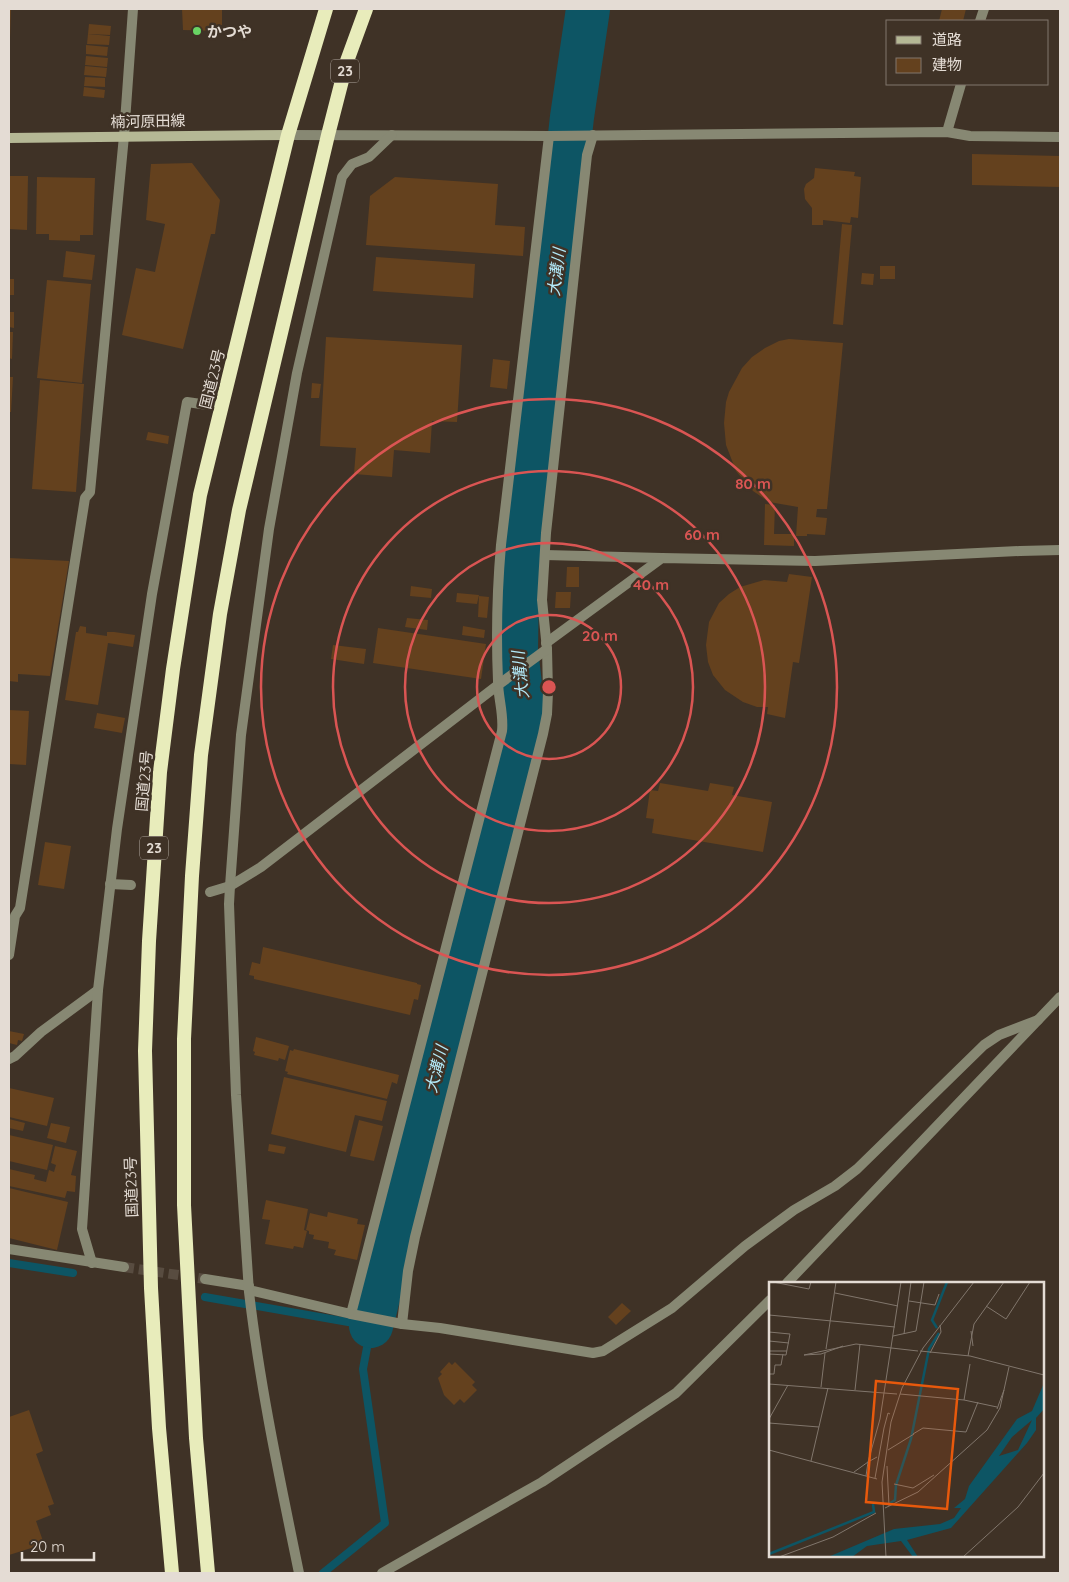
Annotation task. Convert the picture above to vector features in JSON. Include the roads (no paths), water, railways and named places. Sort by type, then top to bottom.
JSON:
[{"type":"highway","name":"国道23号","points":[[172,1573],[159,1428],[150,1278],[145,1051],[148,941],[159,782],[173,669],[200,496],[288,135],[326,9]]},
{"type":"highway","name":"23","points":[[208,1573],[196,1438],[184,1205],[184,1039],[192,876],[201,755],[220,614],[240,510],[328,135],[347,61],[366,9]]},
{"type":"main road","name":"楠河原田線","points":[[9,138],[288,135]]},
{"type":"street","points":[[9,954],[15,916],[20,908],[85,498],[90,492],[124,136],[133,9]]},
{"type":"street","points":[[947,132],[961,85]]},
{"type":"street","points":[[288,135],[552,136],[947,132],[970,136],[1060,137]]},
{"type":"street","points":[[298,1569],[279,1477],[252,1320],[236,1095],[229,904],[230,886],[241,735],[269,529],[297,373],[342,177],[352,164],[369,157],[392,135]]},
{"type":"street","points":[[399,1324],[415,1237],[547,714],[548,692],[542,600],[545,555],[590,135]]},
{"type":"street","points":[[354,1315],[502,731],[501,682],[496,624],[501,545],[552,136]]},
{"type":"street","points":[[92,1263],[82,1229],[98,990],[116,829],[152,594],[187,402],[222,407]]},
{"type":"street","points":[[545,555],[815,560],[1060,550]]},
{"type":"street","points":[[210,892],[230,886],[261,867],[662,558]]},
{"type":"street","points":[[110,884],[131,885]]},
{"type":"street","points":[[9,1059],[15,1056],[41,1032],[98,990]]},
{"type":"street","points":[[788,1282],[1060,997]]},
{"type":"street","points":[[205,1279],[399,1324],[440,1328],[593,1353],[603,1351],[672,1308],[745,1246],[794,1210],[835,1186],[857,1169],[984,1045],[999,1034],[1038,1020]]},
{"type":"street","points":[[9,1250],[124,1267]]},
{"type":"street","points":[[382,1573],[542,1482],[676,1393],[769,1301]]},
{"type":"waterway","name":"大溝川","points":[[371,1326],[443,1034],[517,747],[523,710],[516,650],[517,589],[538,424],[572,117],[588,9]]},
{"type":"waterway","points":[[9,1263],[73,1273]]},
{"type":"waterway","points":[[205,1297],[371,1326],[363,1369],[385,1523],[323,1573]]},
{"type":"tunnel","points":[[124,1267],[205,1279]]},
{"type":"place","name":"かつや","points":[[197,31]]}]
